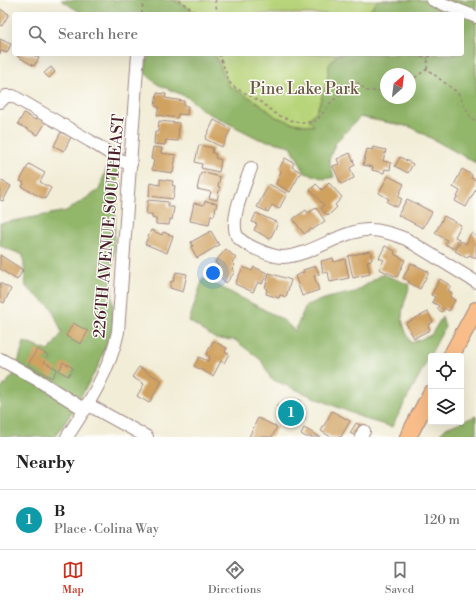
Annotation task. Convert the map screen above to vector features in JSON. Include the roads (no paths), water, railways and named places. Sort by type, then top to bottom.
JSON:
[{"type":"main road","points":[[453,353],[476,310]]},
{"type":"main road","points":[[408,437],[428,399]]},
{"type":"street","points":[[433,0],[463,12]]},
{"type":"street","points":[[464,12],[476,17]]},
{"type":"street","name":"226TH AVENUE SOUTHEAST","points":[[67,437],[86,407],[110,358],[118,332],[138,56]]},
{"type":"street","points":[[0,102],[6,96],[12,96],[27,103],[124,162],[131,164]]},
{"type":"street","points":[[251,168],[235,218],[234,229],[237,236],[243,243],[274,256],[283,257],[303,252],[357,231],[376,230],[397,235],[406,239],[476,282]]},
{"type":"street","points":[[0,359],[86,407],[147,437]]},
{"type":"place","name":"B","points":[[291,413]]},
{"type":"park label","name":"Pine Lake Park","points":[[304,89]]}]
